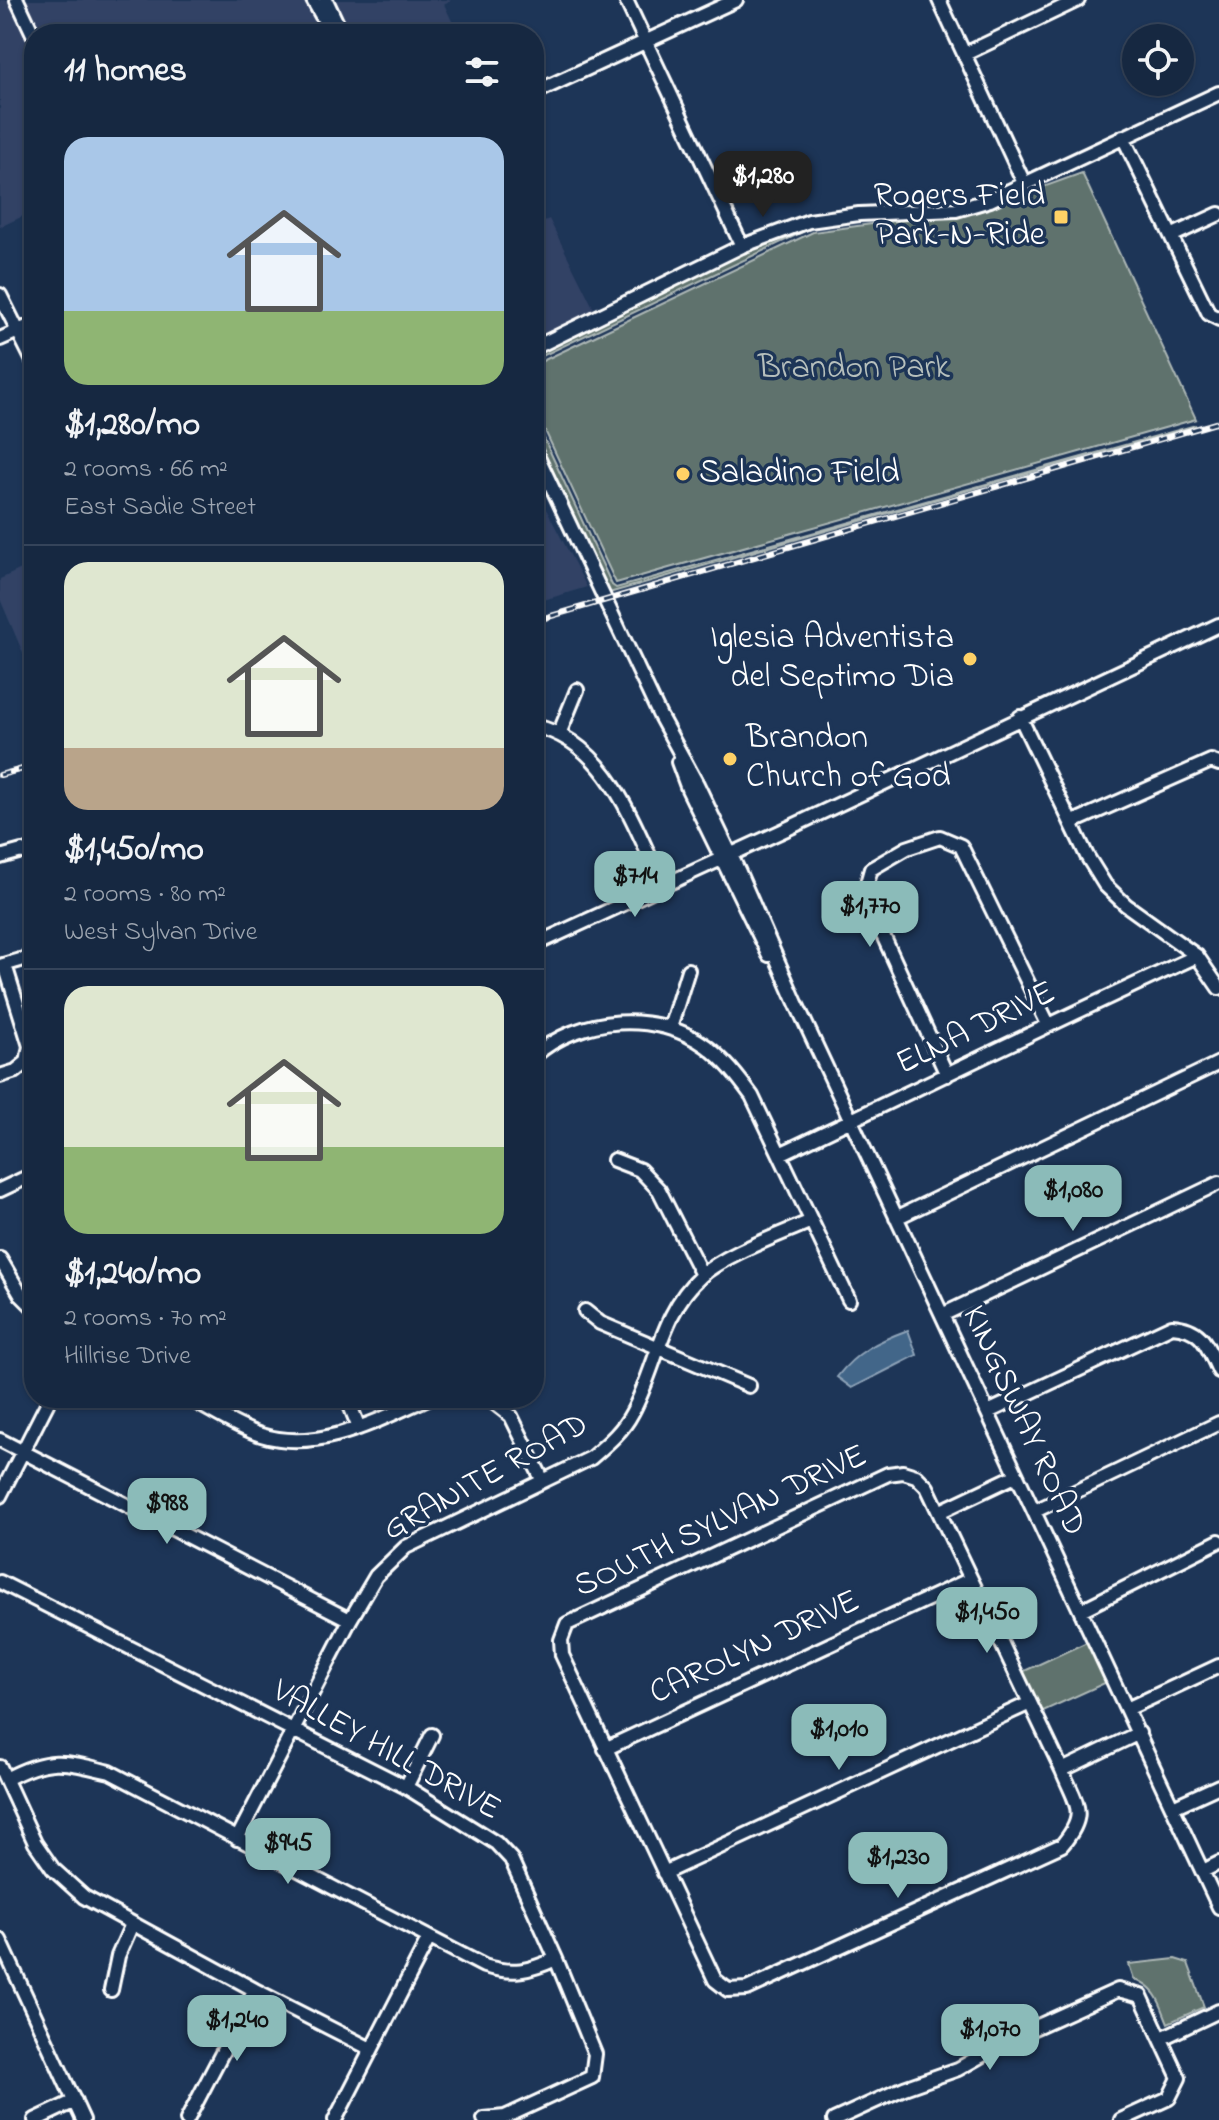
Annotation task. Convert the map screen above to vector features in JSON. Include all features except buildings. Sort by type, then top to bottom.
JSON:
[{"type":"street","points":[[17,0],[28,24]]},
{"type":"street","points":[[313,0],[326,24]]},
{"type":"street","points":[[326,0],[337,24]]},
{"type":"street","points":[[626,0],[742,246]]},
{"type":"street","points":[[544,88],[736,0]]},
{"type":"street","points":[[939,0],[1024,183]]},
{"type":"street","points":[[965,54],[1078,0]]},
{"type":"street","points":[[544,343],[742,246],[809,221],[859,214],[956,210],[990,200],[1219,93]]},
{"type":"street","points":[[1123,137],[1209,314],[1219,319]]},
{"type":"street","points":[[1171,236],[1219,214]]},
{"type":"street","points":[[0,295],[24,345]]},
{"type":"street","points":[[0,339],[24,329]]},
{"type":"street","name":"KINGSWAY ROAD","points":[[544,470],[660,716],[688,789],[726,857],[763,944],[796,1003],[1219,1907]]},
{"type":"street","points":[[544,941],[1219,625]]},
{"type":"street","points":[[559,734],[577,690]]},
{"type":"street","points":[[1020,717],[1105,885],[1126,905],[1197,956],[1219,988]]},
{"type":"street","points":[[544,729],[559,734],[586,752],[613,782],[663,886]]},
{"type":"street","points":[[1071,823],[1211,761],[1219,764]]},
{"type":"street","points":[[947,1075],[864,894],[871,869],[907,848],[940,837],[961,846],[1048,1024]]},
{"type":"street","points":[[0,857],[24,852]]},
{"type":"street","name":"ELNA DRIVE","points":[[780,1154],[1048,1024],[1197,956]]},
{"type":"street","points":[[24,959],[2,966],[24,1029]]},
{"type":"street","points":[[670,1028],[688,970]]},
{"type":"street","points":[[544,1047],[583,1028],[627,1022],[670,1028],[704,1045],[732,1068],[752,1096],[849,1300]]},
{"type":"street","points":[[896,1218],[1219,1063]]},
{"type":"street","points":[[0,1076],[16,1071],[24,1064]]},
{"type":"street","points":[[614,1160],[640,1170],[659,1190],[702,1275]]},
{"type":"street","points":[[0,1190],[24,1179]]},
{"type":"street","points":[[942,1315],[1219,1183]]},
{"type":"street","name":"GRANITE ROAD","points":[[237,1839],[350,1620],[376,1576],[406,1547],[591,1458],[617,1437],[633,1411],[676,1305],[702,1275],[730,1258],[811,1221]]},
{"type":"street","points":[[0,1259],[24,1298]]},
{"type":"street","points":[[585,1311],[600,1323],[749,1386]]},
{"type":"street","points":[[988,1412],[1172,1326],[1194,1330],[1205,1342],[1219,1371]]},
{"type":"street","points":[[0,1496],[45,1408]]},
{"type":"street","points":[[207,1408],[257,1434],[316,1440],[359,1428],[405,1408]]},
{"type":"street","points":[[351,1408],[359,1428]]},
{"type":"street","points":[[501,1408],[511,1416],[543,1481]]},
{"type":"street","points":[[1035,1511],[1219,1423]]},
{"type":"street","points":[[0,1440],[350,1620]]},
{"type":"street","name":"SOUTH SYLVAN DRIVE","points":[[605,1749],[562,1655],[561,1640],[567,1624],[888,1474],[903,1472],[916,1476],[927,1487],[939,1512]]},
{"type":"street","points":[[605,1749],[715,1980],[728,1990],[747,1989],[1062,1845],[1077,1827],[1078,1808],[939,1512],[1017,1475]]},
{"type":"street","points":[[1081,1610],[1219,1541]]},
{"type":"street","name":"CAROLYN DRIVE","points":[[605,1749],[971,1579]]},
{"type":"street","name":"VALLEY HILL DRIVE","points":[[0,1582],[406,1787],[496,1843],[511,1859],[595,2054],[592,2077],[505,2117],[484,2119]]},
{"type":"street","points":[[1127,1709],[1219,1666]]},
{"type":"street","points":[[664,1873],[1030,1703]]},
{"type":"street","points":[[1062,1770],[1139,1733]]},
{"type":"street","points":[[406,1787],[432,1735]]},
{"type":"street","points":[[6,1779],[44,1763],[66,1761],[110,1772],[484,1966],[501,1971],[530,1970],[556,1959]]},
{"type":"street","points":[[0,1767],[35,1843],[53,1869],[84,1897],[371,2049]]},
{"type":"street","points":[[1173,1807],[1219,1786]]},
{"type":"street","points":[[1203,1871],[1219,1863]]},
{"type":"street","points":[[111,1990],[118,1956],[132,1924]]},
{"type":"street","points":[[335,2120],[429,1938]]},
{"type":"street","points":[[0,1940],[83,2120]]},
{"type":"street","points":[[187,2120],[255,1990]]},
{"type":"street","points":[[834,2120],[904,2088],[958,2069],[1016,2036],[1118,1990],[1141,1996],[1179,2078],[1169,2098],[1121,2120]]},
{"type":"street","points":[[1162,2038],[1219,2011]]},
{"type":"street","points":[[35,2120],[75,2101]]},
{"type":"shaded area","points":[[0,0],[8,0],[24,31],[24,216],[0,227]]},
{"type":"shaded area","points":[[22,0],[307,0],[320,24],[33,24]]},
{"type":"shaded area","points":[[331,0],[451,0],[444,4],[453,24],[343,24]]},
{"type":"shaded area","points":[[549,219],[595,311],[544,337],[544,221]]},
{"type":"shaded area","points":[[544,505],[587,587],[544,600]]},
{"type":"shaded area","points":[[24,568],[24,655],[0,599],[0,579]]},
{"type":"shaded area","points":[[908,1330],[917,1355],[852,1388],[837,1377],[868,1348]]},
{"type":"green space","name":"Brandon Park","points":[[1082,173],[1196,419],[616,583],[544,428],[544,360],[813,232],[982,209]]},
{"type":"green space","points":[[879,218],[811,228],[544,355],[544,349],[744,251],[810,226]]},
{"type":"green space","points":[[1196,425],[609,593],[544,459],[544,439],[616,588]]},
{"type":"green space","points":[[1089,1641],[1107,1682],[1041,1712],[1020,1673]]},
{"type":"green space","points":[[1175,1959],[1188,1963],[1204,2007],[1168,2023],[1156,1996],[1134,1979],[1129,1964]]},
{"type":"railway","points":[[544,618],[1219,422]]},
{"type":"railway","points":[[0,775],[24,769]]},
{"type":"place","name":"Rogers Field Park-N-Ride","points":[[1061,217]]},
{"type":"place","name":"Saladino Field","points":[[683,474]]},
{"type":"place","name":"Iglesia Adventista del Septimo Dia","points":[[970,659]]},
{"type":"place","name":"Brandon Church of God","points":[[730,759]]}]
